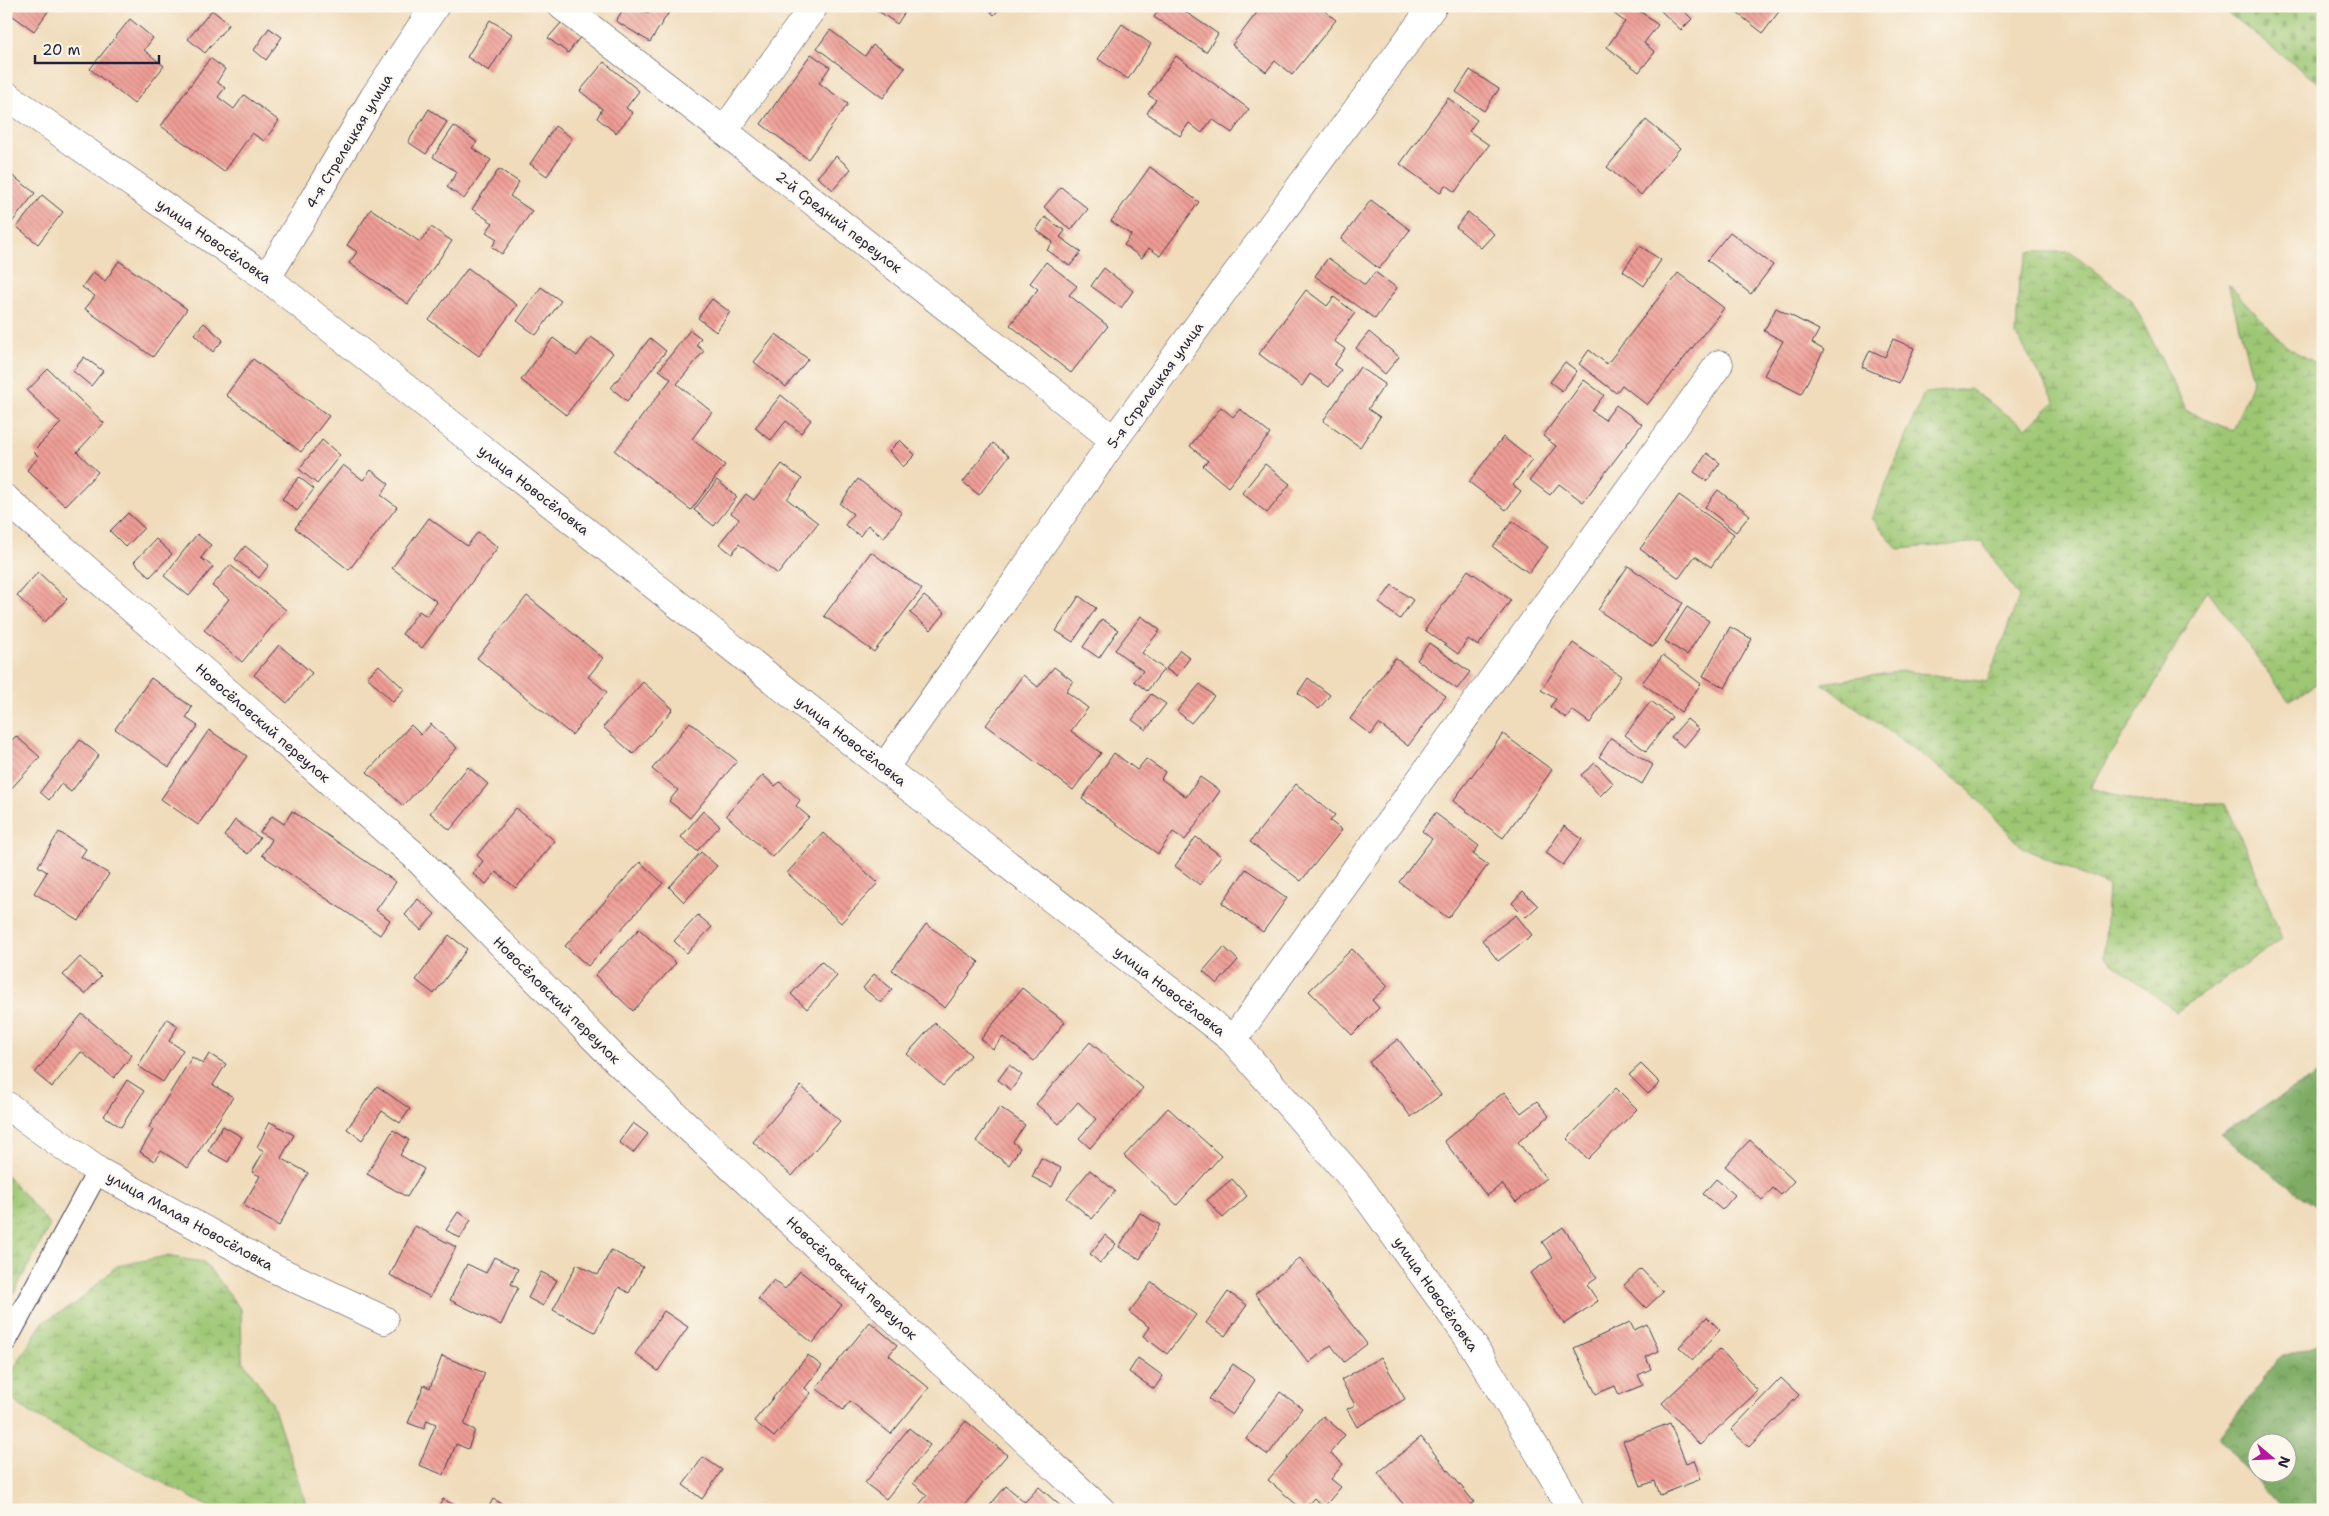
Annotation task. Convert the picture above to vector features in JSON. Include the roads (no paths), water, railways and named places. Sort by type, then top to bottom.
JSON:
[{"type":"street","name":"4-я Стрелецкая улица","points":[[267,278],[374,97],[435,6]]},
{"type":"street","name":"2-й Средний переулок","points":[[562,6],[724,131],[1114,440]]},
{"type":"street","points":[[724,131],[814,6]]},
{"type":"street","name":"5-я Стрелецкая улица","points":[[884,768],[990,620],[1114,440],[1433,6]]},
{"type":"street","name":"улица Новосёловка","points":[[6,95],[267,278],[884,768],[1233,1040],[1359,1186],[1468,1337],[1557,1483],[1570,1510]]},
{"type":"street","points":[[1233,1040],[1719,364]]},
{"type":"street","name":"Новосёловский переулок","points":[[6,499],[414,855],[617,1061],[1101,1510]]},
{"type":"street","name":"улица Малая Новосёловка","points":[[6,1105],[98,1171],[275,1269],[384,1320]]},
{"type":"lane","points":[[6,1342],[98,1171]]}]
